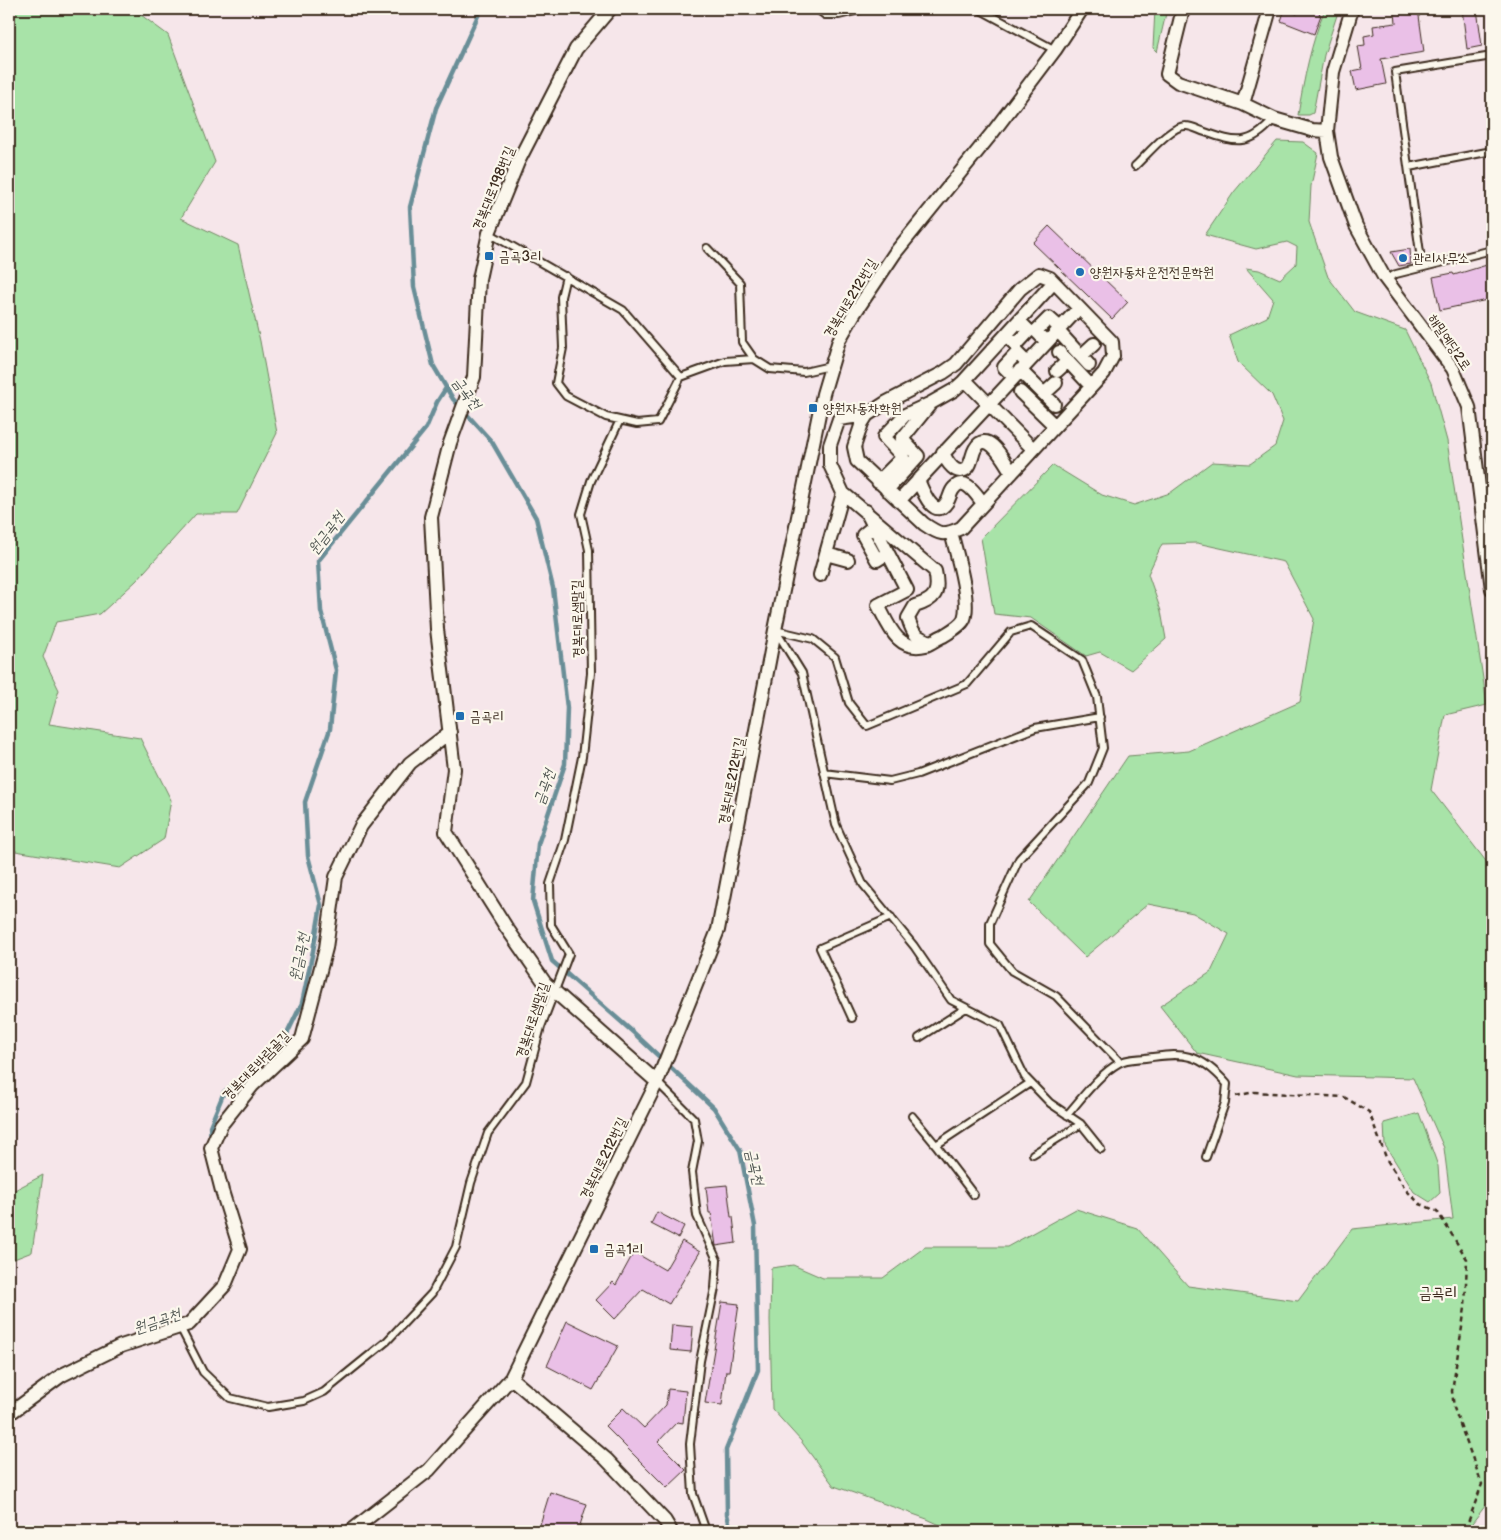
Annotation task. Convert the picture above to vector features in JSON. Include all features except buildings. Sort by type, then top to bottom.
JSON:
[{"type":"street","name":"경복대로198번길","points":[[610,9],[576,49],[518,162],[489,233],[479,279],[474,377],[450,444],[431,517],[437,629],[454,769],[446,832],[506,927],[545,983],[555,988],[657,1082]]},
{"type":"street","name":"경복대로212번길","points":[[356,1530],[429,1470],[511,1378],[657,1082],[718,930],[775,630],[818,419],[830,366],[839,340],[895,253],[993,132],[1055,50],[1082,9]]},
{"type":"street","points":[[1183,9],[1167,74],[1178,82],[1243,104],[1274,120],[1312,130],[1327,131]]},
{"type":"street","points":[[1243,104],[1270,9]]},
{"type":"street","name":"해밀예당2로","points":[[1352,9],[1333,72],[1327,131],[1331,157],[1356,226],[1386,279],[1453,369],[1469,407],[1492,589]]},
{"type":"street","points":[[867,414],[854,447],[857,461],[924,524],[935,532],[945,535],[961,528],[1104,372],[1113,356],[1112,342],[1050,278],[1039,274],[1020,289],[956,364],[867,414],[839,419],[830,445],[830,466],[843,493],[935,571],[937,581],[935,595],[928,602],[915,606],[908,618],[912,631],[919,638],[931,642]]},
{"type":"street","points":[[882,486],[903,457],[884,437],[905,415],[954,390],[965,380],[1054,282]]},
{"type":"street","points":[[1059,330],[1079,308]]},
{"type":"street","points":[[899,501],[1048,342],[1036,331],[1048,318],[1085,360],[1094,344]]},
{"type":"street","points":[[1044,394],[1056,377],[1063,357],[1091,386]]},
{"type":"street","points":[[1021,370],[1054,404]]},
{"type":"street","points":[[965,380],[1033,449]]},
{"type":"street","points":[[1020,392],[1027,407],[1055,426]]},
{"type":"street","points":[[882,486],[918,456],[902,439],[931,403]]},
{"type":"street","points":[[818,419],[837,428]]},
{"type":"street","points":[[943,452],[952,468],[965,469],[969,466],[976,446],[982,443],[990,443],[996,448],[1012,473]]},
{"type":"street","points":[[918,480],[925,497],[935,507],[943,506],[948,501],[952,489],[962,484],[968,485],[983,503]]},
{"type":"street","points":[[820,575],[843,493]]},
{"type":"street","points":[[866,511],[908,590],[878,605],[893,634],[906,645],[931,642],[952,631],[963,620],[965,608],[963,576],[950,532]]},
{"type":"street","points":[[826,554],[848,560]]},
{"type":"street","name":"경복대로바람골길","points":[[9,1414],[62,1375],[121,1346],[189,1324],[225,1285],[240,1249],[222,1190],[212,1148],[220,1125],[252,1086],[302,1039],[326,948],[336,877],[361,826],[410,763],[450,732]]},
{"type":"street","points":[[511,1378],[606,1459],[665,1521],[671,1531]]},
{"type":"lane","points":[[817,9],[825,15],[839,15],[864,9]]},
{"type":"lane","points":[[979,9],[1055,50]]},
{"type":"lane","points":[[1422,267],[1395,72],[1492,56]]},
{"type":"lane","points":[[1135,166],[1171,132],[1186,126],[1239,142],[1265,130],[1274,120]]},
{"type":"lane","points":[[1409,166],[1492,151]]},
{"type":"lane","points":[[489,233],[623,310],[681,377]]},
{"type":"lane","points":[[708,248],[740,283],[742,342],[754,359],[770,369],[804,372],[830,366]]},
{"type":"lane","points":[[1386,279],[1396,274],[1492,250]]},
{"type":"lane","points":[[566,276],[561,297],[563,348],[556,383],[566,396],[606,416],[637,424],[658,422],[681,377],[726,361],[754,359]]},
{"type":"lane","name":"경복대로샘말길","points":[[180,1327],[203,1372],[230,1398],[268,1407],[304,1402],[324,1392],[387,1341],[432,1293],[456,1247],[471,1183],[488,1133],[526,1082],[541,1027],[569,954],[550,925],[550,884],[565,840],[582,757],[591,673],[588,550],[580,514],[591,481],[620,420]]},
{"type":"lane","points":[[775,630],[813,639],[835,657],[849,703],[867,726],[967,684],[1011,632],[1031,626],[1082,660],[1098,697],[1103,748],[1089,783],[1019,859],[990,923],[990,944],[1012,971],[1056,996],[1120,1062]]},
{"type":"lane","points":[[775,630],[802,673],[836,826],[863,884],[914,946],[951,1000],[1000,1025],[1025,1077],[1050,1103],[1081,1124],[1101,1150]]},
{"type":"lane","points":[[824,773],[890,781],[918,774],[1034,728],[1100,717]]},
{"type":"lane","points":[[852,1018],[820,948],[890,917]]},
{"type":"lane","points":[[918,1038],[966,1008]]},
{"type":"lane","points":[[1067,1115],[1100,1078],[1120,1062],[1171,1054],[1198,1059],[1216,1071],[1227,1084],[1225,1102],[1206,1157]]},
{"type":"lane","points":[[657,1082],[694,1119],[698,1141],[692,1172],[697,1216],[717,1260],[716,1288],[700,1361],[690,1444],[693,1494],[706,1531]]},
{"type":"lane","points":[[936,1145],[1030,1083]]},
{"type":"lane","points":[[912,1116],[974,1195]]},
{"type":"lane","points":[[1033,1154],[1081,1124]]},
{"type":"path","points":[[1226,1092],[1235,1096],[1254,1092],[1344,1097],[1369,1112],[1387,1160],[1406,1190],[1420,1204],[1437,1211],[1466,1259],[1465,1308],[1452,1391],[1454,1408],[1482,1484],[1465,1531]]},
{"type":"green space","points":[[9,9],[133,9],[168,35],[215,162],[181,218],[238,245],[260,341],[277,433],[237,514],[196,514],[136,581],[100,614],[56,622],[43,657],[59,690],[49,724],[140,738],[171,800],[164,839],[120,868],[9,850]]},
{"type":"green space","points":[[1155,9],[1167,9],[1157,52],[1153,48]]},
{"type":"green space","points":[[1325,9],[1339,9],[1324,55],[1313,113],[1298,115],[1308,61]]},
{"type":"green space","points":[[1277,141],[1303,142],[1318,153],[1311,186],[1309,222],[1328,277],[1355,312],[1405,330],[1431,383],[1447,441],[1487,705],[1445,715],[1431,790],[1492,869],[1492,1049],[1488,1054],[1488,1078],[1492,1082],[1492,1497],[1466,1531],[953,1531],[927,1519],[834,1486],[801,1441],[772,1409],[771,1268],[793,1265],[823,1278],[883,1278],[925,1247],[1007,1247],[1076,1209],[1137,1228],[1188,1286],[1298,1301],[1352,1229],[1453,1219],[1444,1148],[1413,1078],[1298,1075],[1197,1053],[1160,1006],[1211,972],[1229,934],[1193,913],[1148,904],[1085,957],[1029,902],[1128,756],[1189,751],[1300,702],[1314,619],[1284,562],[1197,543],[1162,544],[1148,574],[1161,611],[1166,639],[1131,670],[1100,652],[1086,656],[1031,618],[994,614],[981,538],[1053,465],[1102,495],[1134,505],[1170,493],[1212,462],[1250,464],[1275,446],[1283,421],[1272,395],[1238,362],[1229,335],[1267,317],[1273,299],[1246,268],[1259,270],[1280,279],[1296,264],[1297,247],[1287,242],[1256,249],[1205,235],[1234,192]]},
{"type":"green space","points":[[1419,1113],[1438,1166],[1440,1193],[1430,1202],[1414,1192],[1385,1145],[1384,1123]]},
{"type":"green space","points":[[43,1175],[32,1252],[9,1261],[9,1193]]},
{"type":"waterway","name":"금곡천","points":[[481,9],[436,108],[410,207],[414,287],[433,365],[453,399],[492,442],[536,518],[553,588],[567,708],[565,764],[538,844],[533,901],[552,961],[634,1033],[714,1108],[740,1150],[755,1226],[758,1370],[726,1450],[727,1514],[731,1531]]},
{"type":"waterway","name":"원금곡천","points":[[211,1139],[210,1126],[224,1092],[260,1062],[286,1036],[302,1003],[313,951],[321,905],[308,856],[305,802],[330,729],[336,670],[321,611],[318,561],[426,428],[437,402],[446,388]]},
{"type":"place","name":"금곡3리","points":[[489,256]]},
{"type":"place","name":"관리사무소","points":[[1403,258]]},
{"type":"place","name":"양원자동차운전전문학원","points":[[1080,272]]},
{"type":"place","name":"양원자동차학원","points":[[813,408]]},
{"type":"place","name":"금곡리","points":[[460,716]]},
{"type":"place","name":"금곡1리","points":[[594,1249]]},
{"type":"district","name":"금곡리","points":[[1438,1292]]}]
